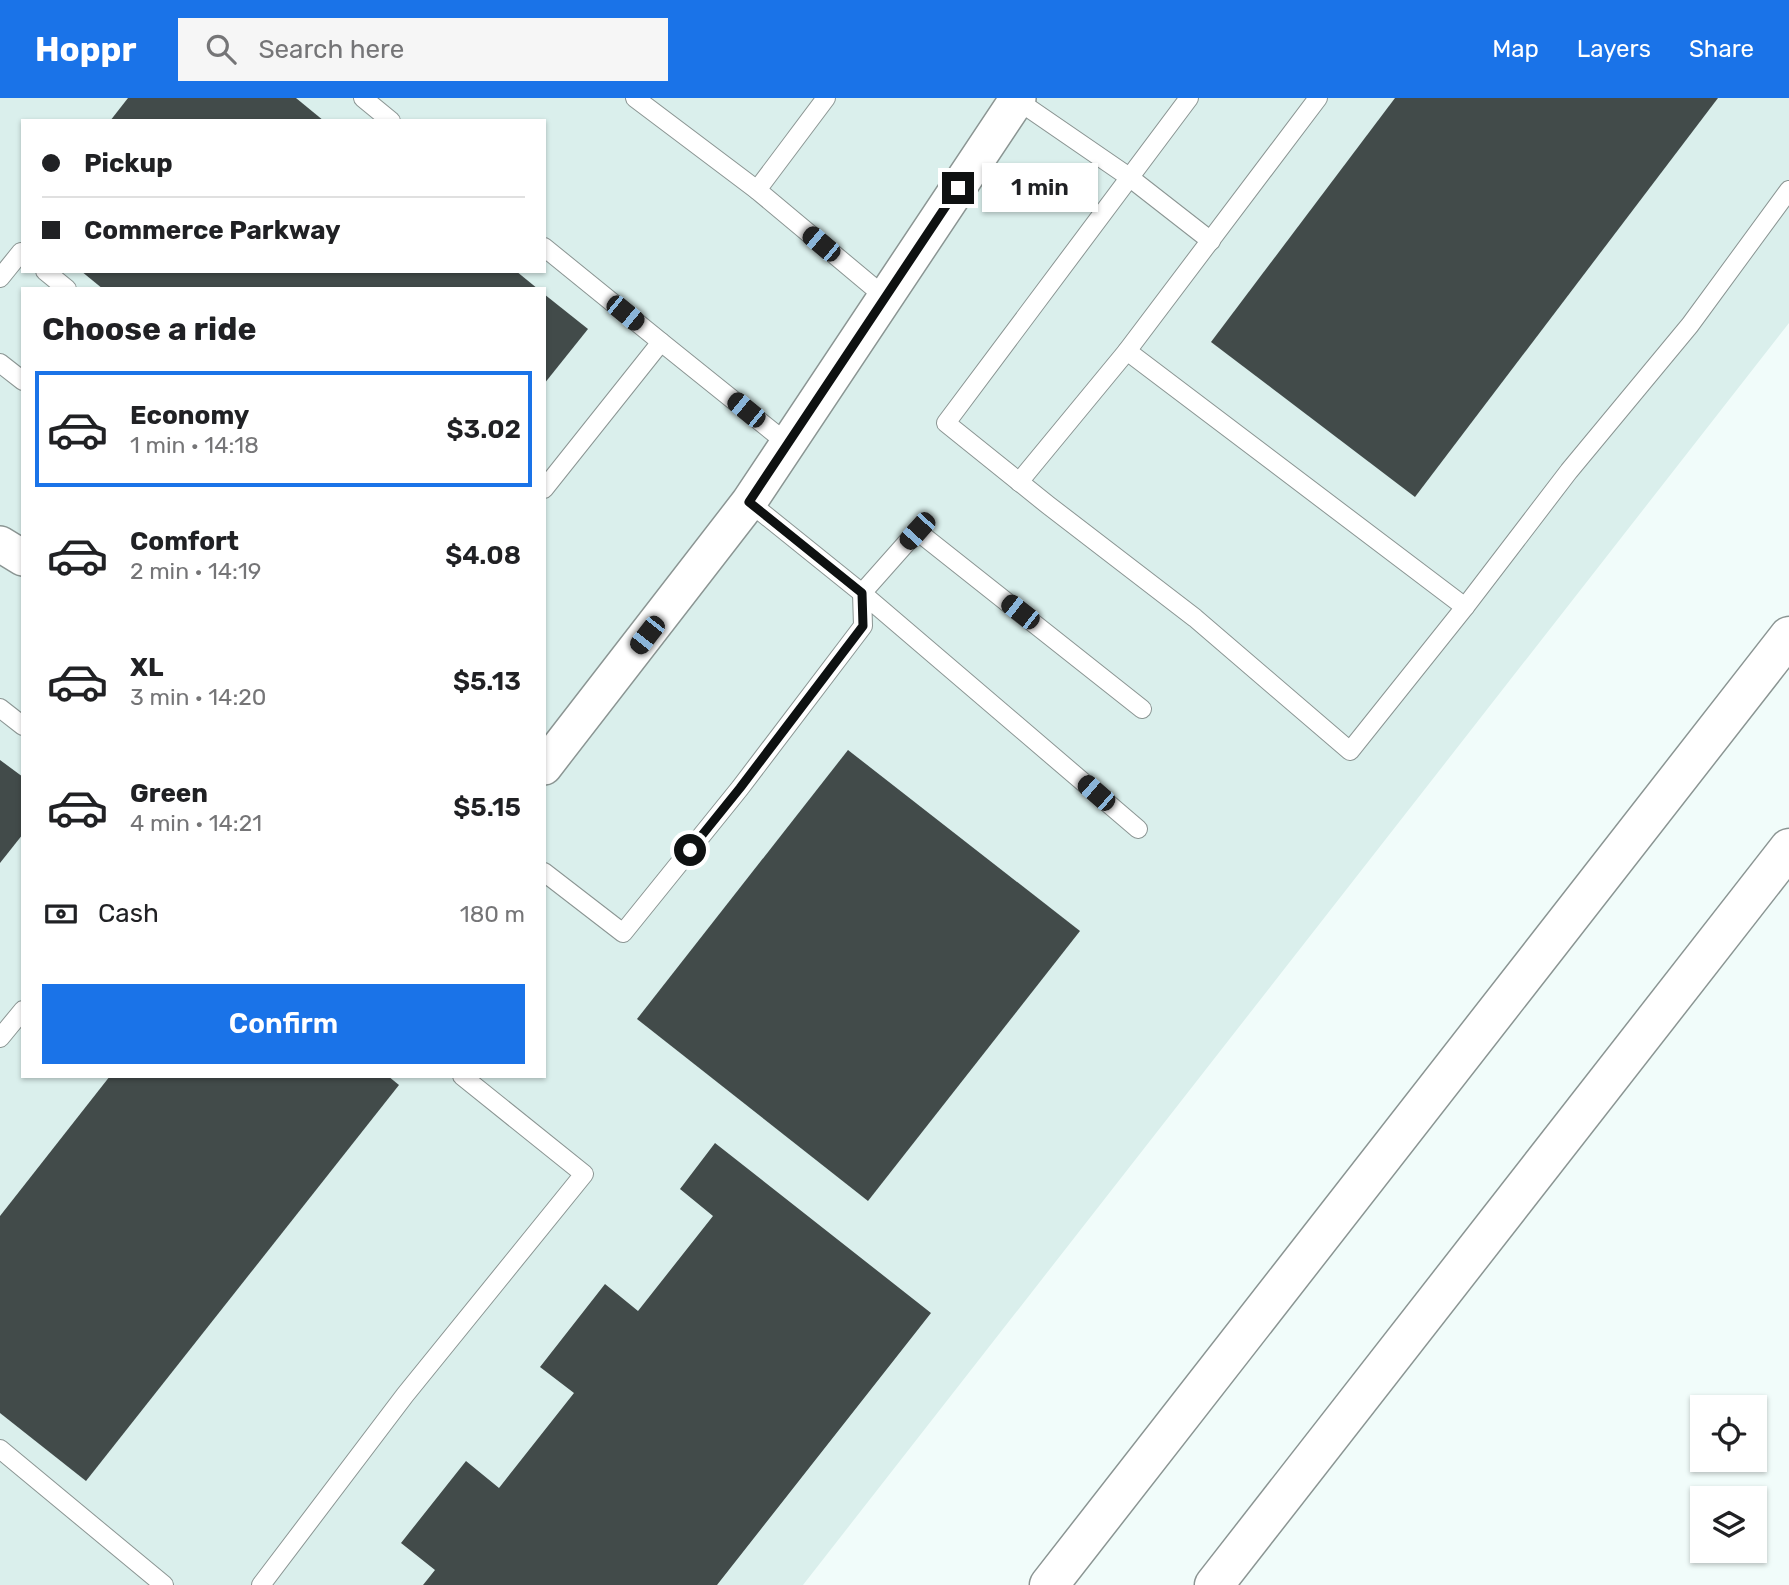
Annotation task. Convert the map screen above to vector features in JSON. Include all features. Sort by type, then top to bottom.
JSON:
[{"type":"highway","points":[[1049,1585],[1789,636]]},
{"type":"highway","points":[[1214,1585],[1789,848]]},
{"type":"street","points":[[546,764],[749,502],[1017,99]]},
{"type":"street","points":[[0,544],[21,557]]},
{"type":"lane","points":[[363,98],[389,119]]},
{"type":"lane","points":[[635,98],[757,190],[885,298]]},
{"type":"lane","points":[[757,190],[826,98]]},
{"type":"lane","points":[[1189,98],[946,423],[1195,618],[1350,751],[1569,471],[1690,325],[1789,190]]},
{"type":"lane","points":[[1019,482],[1127,351],[1318,98]]},
{"type":"lane","points":[[1017,99],[1129,177],[1210,241]]},
{"type":"lane","points":[[546,249],[788,444]]},
{"type":"lane","points":[[0,278],[21,252]]},
{"type":"lane","points":[[47,273],[64,287]]},
{"type":"lane","points":[[546,486],[661,342]]},
{"type":"lane","points":[[1127,351],[1465,607]]},
{"type":"lane","points":[[0,363],[21,379]]},
{"type":"lane","points":[[749,502],[862,593],[1138,829]]},
{"type":"lane","points":[[546,874],[623,933],[740,788],[863,626],[862,593],[917,531],[1142,709]]},
{"type":"lane","points":[[0,708],[21,724]]},
{"type":"lane","points":[[0,1038],[21,1012]]},
{"type":"lane","points":[[261,1585],[405,1395],[584,1174],[464,1078]]},
{"type":"lane","points":[[0,1449],[164,1585]]},
{"type":"shaded area","points":[[0,98],[1789,98],[1789,323],[803,1585],[0,1585]]},
{"type":"building","points":[[128,98],[296,98],[322,119],[112,119]]},
{"type":"building","points":[[1395,98],[1718,98],[1415,497],[1211,342]]},
{"type":"building","points":[[83,273],[518,273],[536,287],[101,287]]},
{"type":"building","points":[[546,296],[588,329],[546,382]]},
{"type":"building","points":[[848,750],[1080,931],[868,1201],[637,1019]]},
{"type":"building","points":[[0,760],[21,776],[21,837],[0,863]]},
{"type":"building","points":[[108,1078],[390,1078],[399,1085],[86,1481],[0,1413],[0,1216]]},
{"type":"building","points":[[715,1143],[931,1313],[717,1585],[423,1585],[435,1570],[401,1543],[466,1461],[499,1488],[574,1393],[540,1367],[605,1284],[638,1311],[713,1216],[680,1189]]},
{"type":"route","points":[[690,850],[863,626],[862,593],[749,502],[958,188]]}]
